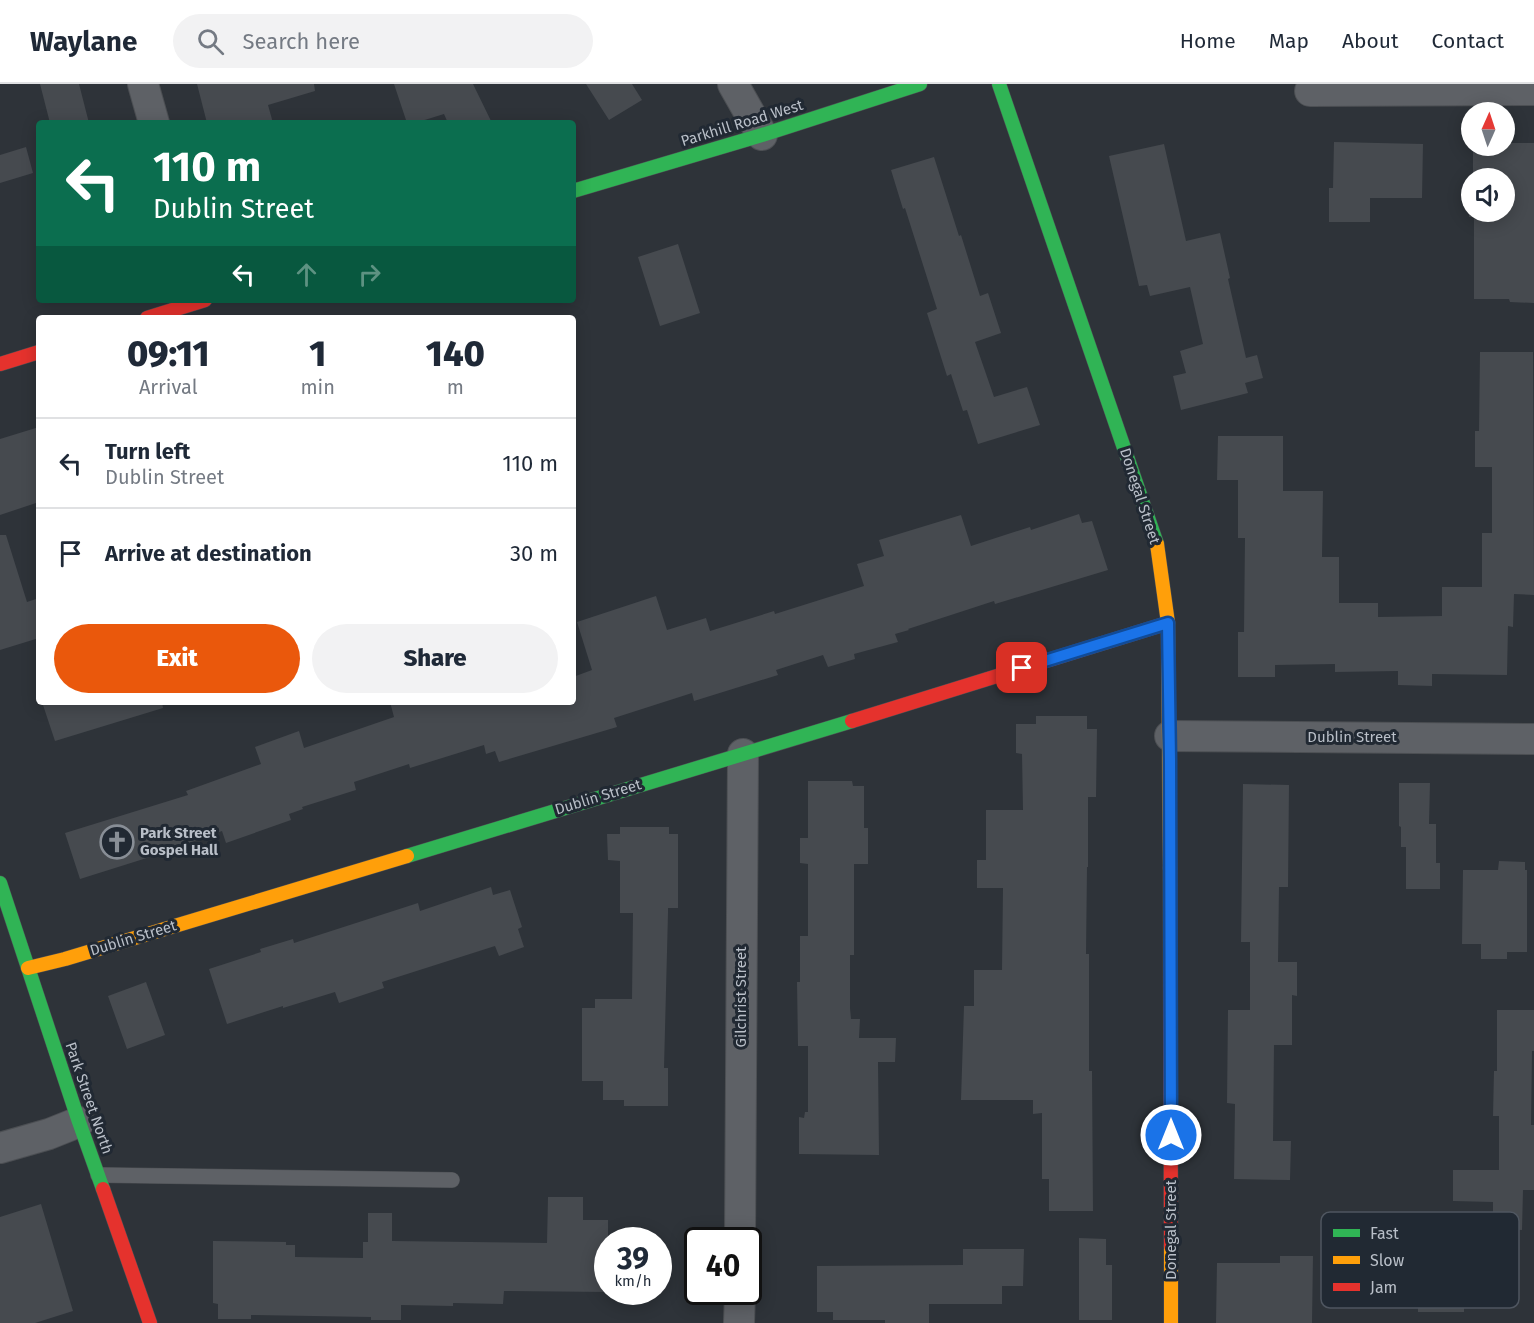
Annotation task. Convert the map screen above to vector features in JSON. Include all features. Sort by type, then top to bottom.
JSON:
[{"type":"street","points":[[143,84],[153,120]]},
{"type":"street","points":[[733,84],[762,135]]},
{"type":"street","name":"Parkhill Road West","points":[[576,190],[762,135],[920,84]]},
{"type":"street","name":"Donegal Street","points":[[999,84],[1157,545],[1168,623],[1171,1323]]},
{"type":"street","points":[[1310,91],[1534,90]]},
{"type":"street","points":[[156,315],[194,303]]},
{"type":"street","points":[[0,364],[36,353]]},
{"type":"street","name":"Dublin Street","points":[[28,968],[65,959],[743,754],[1168,623]]},
{"type":"street","name":"Dublin Street","points":[[1170,736],[1534,739]]},
{"type":"street","name":"Gilchrist Street","points":[[740,1227],[743,754]]},
{"type":"street","name":"Park Street North","points":[[0,883],[150,1323]]},
{"type":"street","points":[[0,1148],[49,1134],[80,1122]]},
{"type":"street","points":[[739,1323],[740,1305]]},
{"type":"lane","points":[[98,1175],[452,1180]]},
{"type":"building","points":[[40,84],[79,84],[88,120],[49,120]]},
{"type":"building","points":[[197,84],[314,84],[315,91],[268,105],[272,120],[206,120]]},
{"type":"building","points":[[394,84],[473,84],[491,120],[447,120],[444,114],[425,120],[406,120]]},
{"type":"building","points":[[586,84],[632,84],[642,100],[609,120]]},
{"type":"building","points":[[1334,142],[1423,144],[1422,198],[1370,198],[1370,222],[1329,222],[1329,188],[1333,188]]},
{"type":"building","points":[[1515,143],[1534,143],[1534,303],[1510,302],[1509,299],[1474,299],[1474,222],[1515,222],[1515,168],[1473,168],[1473,156],[1515,156]]},
{"type":"building","points":[[1164,144],[1186,241],[1220,233],[1246,358],[1257,355],[1263,378],[1245,383],[1248,393],[1181,410],[1173,376],[1186,373],[1180,351],[1203,344],[1190,287],[1150,296],[1147,285],[1139,286],[1109,156]]},
{"type":"building","points":[[26,147],[33,173],[0,183],[0,155]]},
{"type":"building","points":[[934,157],[980,296],[988,293],[1001,333],[975,342],[994,397],[1027,387],[1040,425],[978,444],[967,410],[963,411],[951,374],[947,376],[927,313],[937,309],[891,170]]},
{"type":"building","points":[[678,244],[700,313],[660,326],[638,257]]},
{"type":"building","points":[[1480,352],[1533,352],[1534,595],[1514,594],[1513,627],[1508,626],[1507,675],[1432,674],[1432,686],[1398,685],[1398,671],[1335,672],[1335,664],[1275,665],[1275,677],[1238,677],[1238,632],[1244,632],[1245,538],[1238,538],[1238,480],[1217,480],[1218,436],[1283,436],[1283,491],[1323,491],[1322,557],[1339,557],[1339,603],[1378,603],[1378,617],[1442,616],[1442,587],[1482,587],[1482,533],[1492,533],[1492,467],[1475,467],[1475,431],[1479,431]]},
{"type":"building","points":[[36,428],[36,503],[0,515],[0,439]]},
{"type":"building","points":[[1079,514],[1082,523],[1092,521],[1108,570],[995,604],[994,601],[908,629],[895,634],[898,642],[854,654],[855,659],[828,667],[823,655],[776,670],[778,675],[694,701],[692,693],[614,718],[617,727],[499,762],[495,751],[486,754],[484,745],[410,768],[409,764],[354,782],[356,790],[302,807],[303,809],[289,814],[291,820],[226,843],[222,831],[169,851],[80,879],[65,833],[188,795],[186,791],[261,764],[255,747],[299,731],[304,748],[394,717],[391,705],[576,705],[576,676],[592,670],[577,622],[656,596],[667,630],[706,618],[710,631],[774,611],[775,614],[864,586],[857,564],[884,556],[879,540],[961,515],[971,546],[1030,527],[1031,530]]},
{"type":"building","points":[[0,535],[6,535],[27,602],[36,599],[36,639],[0,650]]},
{"type":"building","points":[[43,705],[162,705],[163,708],[55,741]]},
{"type":"building","points":[[1036,716],[1087,716],[1087,729],[1097,729],[1096,797],[1088,797],[1086,954],[1089,954],[1089,1071],[1092,1071],[1093,1211],[1049,1211],[1049,1179],[1042,1179],[1042,1113],[1033,1114],[1033,1100],[961,1100],[964,1006],[974,1006],[974,970],[1002,970],[1003,888],[977,888],[977,860],[986,860],[986,810],[1023,810],[1022,754],[1016,753],[1016,724],[1036,724]]},
{"type":"building","points":[[808,781],[852,781],[853,786],[864,786],[864,828],[868,828],[868,864],[854,864],[854,955],[850,955],[850,1008],[851,1019],[860,1019],[859,1038],[896,1038],[895,1062],[878,1062],[879,1155],[799,1154],[799,1117],[804,1118],[805,1112],[808,1112],[808,1046],[798,1046],[797,982],[800,982],[800,936],[808,936],[808,864],[800,863],[800,838],[808,838]]},
{"type":"building","points":[[1399,783],[1430,783],[1429,824],[1436,824],[1436,863],[1440,863],[1440,889],[1406,889],[1406,847],[1401,847],[1401,827],[1399,826]]},
{"type":"building","points":[[1243,784],[1289,785],[1288,887],[1279,887],[1278,962],[1297,962],[1297,996],[1292,995],[1292,1045],[1274,1045],[1273,1141],[1291,1141],[1290,1180],[1234,1179],[1235,1104],[1227,1103],[1228,1010],[1250,1010],[1250,942],[1241,942]]},
{"type":"building","points":[[620,827],[669,827],[669,834],[678,834],[678,908],[668,908],[664,1068],[668,1068],[668,1106],[624,1106],[624,1100],[603,1100],[603,1081],[582,1081],[582,1008],[595,1008],[595,999],[632,999],[633,913],[620,913],[620,861],[608,860],[607,834],[620,834]]},
{"type":"building","points":[[1499,861],[1525,862],[1525,870],[1527,870],[1527,952],[1507,952],[1507,959],[1481,959],[1481,944],[1462,944],[1463,870],[1498,870]]},
{"type":"building","points":[[491,887],[493,895],[510,890],[522,927],[518,929],[524,947],[499,956],[495,946],[382,982],[384,988],[339,1003],[335,992],[227,1024],[209,969],[293,939],[294,943],[418,903],[420,911]]},
{"type":"building","points":[[146,982],[165,1035],[127,1049],[108,996]]},
{"type":"building","points":[[1497,1010],[1534,1010],[1531,1125],[1534,1125],[1534,1190],[1523,1190],[1522,1230],[1519,1230],[1519,1212],[1493,1212],[1493,1202],[1453,1201],[1453,1170],[1499,1170],[1499,1116],[1493,1116],[1494,1071],[1497,1071]]},
{"type":"building","points":[[548,1197],[583,1197],[583,1220],[608,1220],[608,1227],[594,1227],[594,1292],[504,1291],[503,1304],[401,1305],[401,1320],[371,1320],[371,1317],[251,1315],[251,1319],[218,1319],[218,1304],[213,1303],[213,1241],[286,1242],[286,1245],[295,1245],[295,1257],[363,1258],[363,1242],[368,1242],[368,1213],[392,1213],[392,1241],[547,1243]]},
{"type":"building","points":[[41,1204],[73,1311],[35,1323],[0,1323],[0,1217]]},
{"type":"building","points":[[1079,1238],[1106,1239],[1106,1265],[1112,1265],[1112,1320],[1079,1320]]},
{"type":"building","points":[[963,1249],[1024,1249],[1023,1286],[1002,1286],[1002,1304],[929,1304],[929,1323],[833,1320],[833,1312],[817,1312],[817,1266],[963,1265]]},
{"type":"building","points":[[1280,1256],[1313,1256],[1312,1323],[1216,1323],[1217,1263],[1280,1263]]},
{"type":"building","points":[[1418,1308],[1464,1308],[1464,1312],[1418,1312]]},
{"type":"traffic: fast","points":[[576,190],[762,135],[920,84]]},
{"type":"traffic: fast","points":[[999,84],[1157,544]]},
{"type":"traffic: fast","points":[[407,856],[852,721]]},
{"type":"traffic: fast","points":[[0,883],[103,1189]]},
{"type":"traffic: slow","points":[[1157,544],[1168,623],[1170,868]]},
{"type":"traffic: slow","points":[[28,968],[65,959],[407,856]]},
{"type":"traffic: slow","points":[[1171,1246],[1171,1323]]},
{"type":"traffic: jam","points":[[157,315],[195,303]]},
{"type":"traffic: jam","points":[[0,364],[36,353]]},
{"type":"traffic: jam","points":[[852,721],[1168,623]]},
{"type":"traffic: jam","points":[[1170,868],[1171,1246]]},
{"type":"traffic: jam","points":[[103,1189],[150,1323]]},
{"type":"place","name":"Park Street Gospel Hall","points":[[117,842]]},
{"type":"route","points":[[1022,668],[1168,623],[1171,1135]]}]
